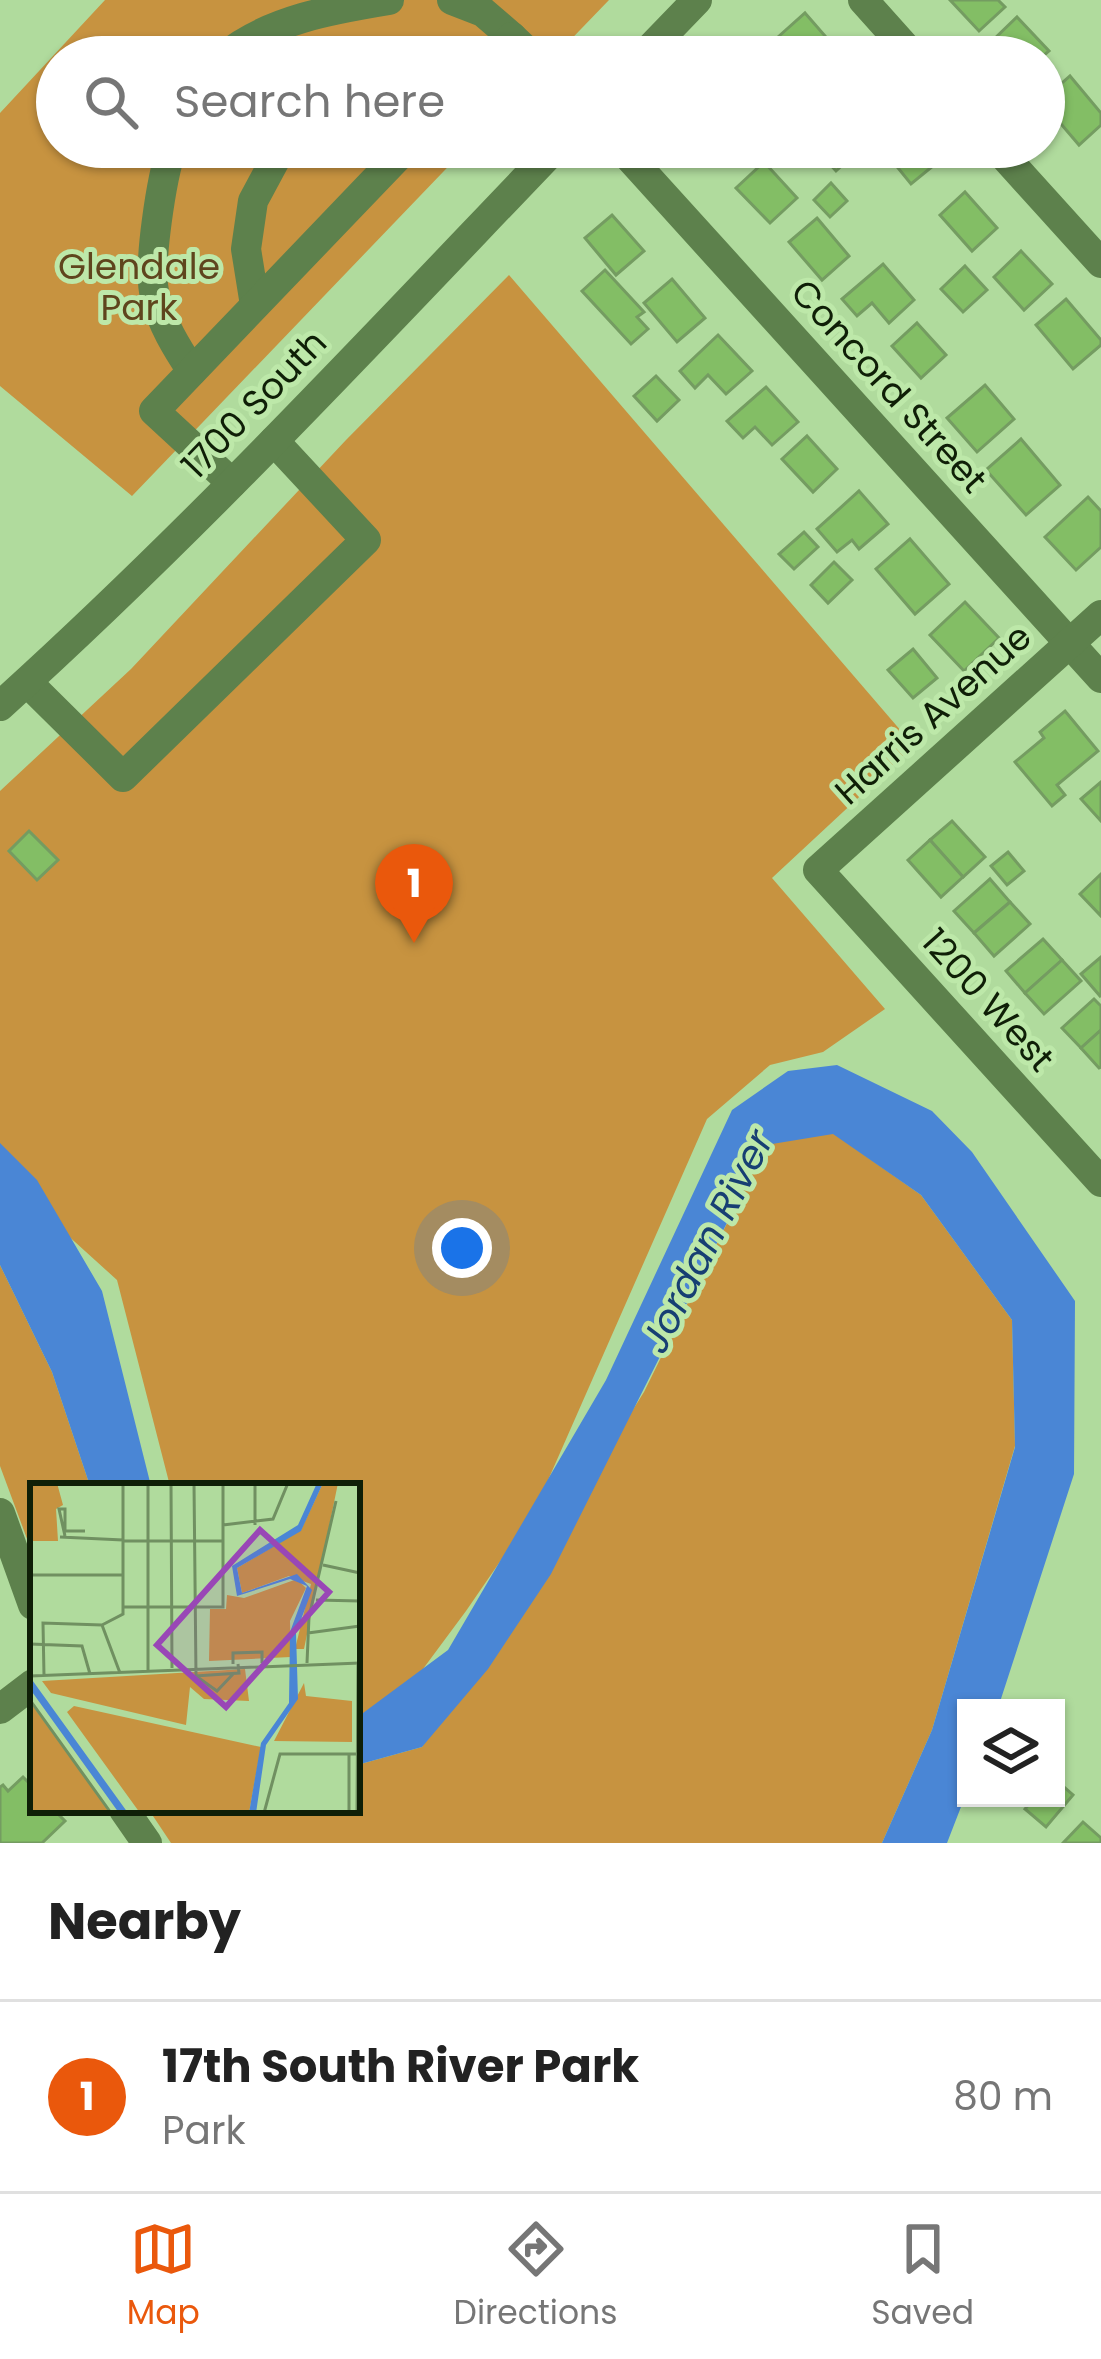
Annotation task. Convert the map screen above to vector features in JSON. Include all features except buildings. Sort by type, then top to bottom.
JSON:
[{"type":"street","points":[[256,36],[300,20],[389,0]]},
{"type":"street","points":[[452,0],[483,12],[502,36]]},
{"type":"street","points":[[663,36],[698,0]]},
{"type":"street","points":[[863,0],[895,36]]},
{"type":"street","points":[[165,168],[153,291],[168,335],[192,371]]},
{"type":"street","points":[[255,305],[246,249],[254,201],[271,168]]},
{"type":"street","points":[[232,483],[154,411],[387,168]]},
{"type":"street","name":"1700 South","points":[[0,706],[155,562],[536,168]]},
{"type":"street","name":"Concord Street","points":[[639,168],[1101,678]]},
{"type":"street","points":[[1015,168],[1101,263]]},
{"type":"street","points":[[27,682],[123,777],[366,540],[274,440]]},
{"type":"street","name":"Harris Avenue","points":[[818,870],[1101,615]]},
{"type":"street","name":"1200 West","points":[[818,870],[1101,1182]]},
{"type":"street","points":[[0,1514],[30,1597]]},
{"type":"street","points":[[0,1709],[30,1686]]},
{"type":"street","points":[[126,1813],[147,1843]]},
{"type":"green space","name":"Glendale Park","points":[[105,0],[609,0],[574,36],[72,36]]},
{"type":"green space","name":"Glendale Park","points":[[36,74],[36,168],[447,168],[132,496],[0,386],[0,113]]},
{"type":"green space","points":[[509,275],[914,746],[772,878],[885,1009],[823,1052],[770,1065],[707,1119],[534,1512],[397,1704],[360,1721],[360,1483],[169,1483],[117,1280],[43,1213],[0,1166],[0,791],[131,669]]},
{"type":"green space","points":[[833,1133],[921,1195],[1012,1320],[1015,1446],[932,1730],[882,1843],[171,1843],[151,1813],[360,1813],[360,1764],[422,1747],[644,1392],[766,1144]]},
{"type":"green space","points":[[0,1265],[52,1372],[89,1483],[30,1483],[30,1547],[0,1466]]},
{"type":"water","name":"Jordan River","points":[[837,1065],[932,1111],[972,1152],[1075,1301],[1074,1474],[1001,1699],[957,1699],[957,1807],[961,1807],[947,1843],[882,1843],[932,1730],[1015,1447],[1012,1320],[921,1195],[833,1134],[766,1145],[551,1574],[488,1669],[422,1747],[360,1764],[360,1714],[448,1650],[606,1380],[732,1110],[788,1071]]},
{"type":"water","points":[[0,1143],[37,1180],[102,1291],[150,1483],[89,1483],[52,1372],[0,1265]]},
{"type":"place","name":"17th South River Park","points":[[414,943]]}]
